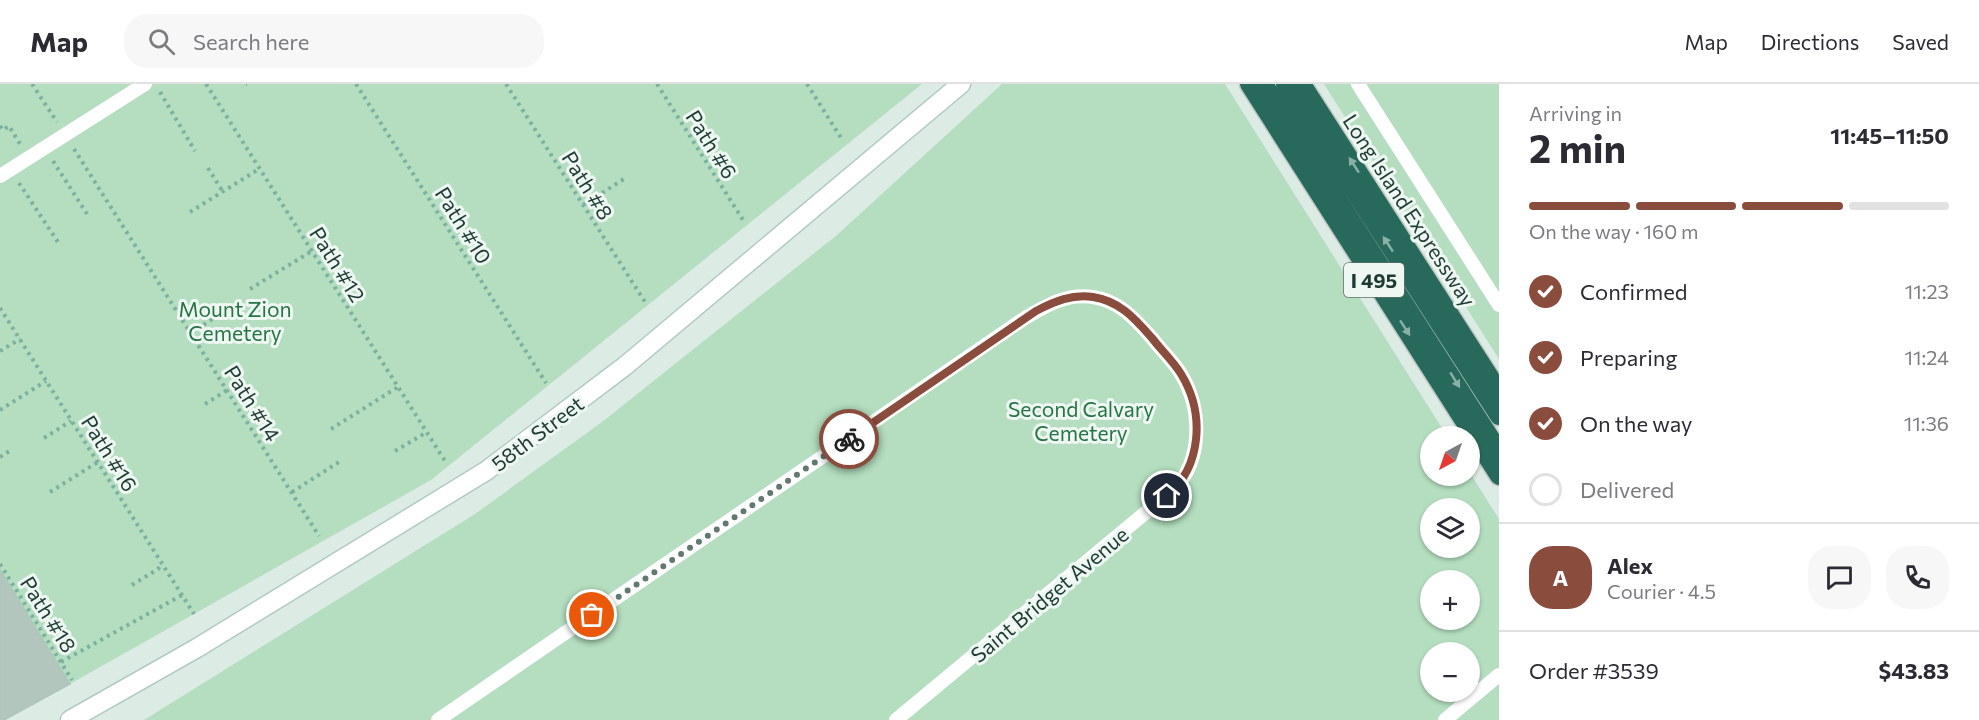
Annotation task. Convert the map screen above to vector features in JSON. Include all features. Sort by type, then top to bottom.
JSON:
[{"type":"highway","name":"I 495","points":[[1249,84],[1499,476]]},
{"type":"highway","points":[[1264,84],[1499,451]]},
{"type":"highway","points":[[1285,84],[1499,416]]},
{"type":"highway","name":"Long Island Expressway","points":[[1302,84],[1499,391]]},
{"type":"main road","name":"58th Street","points":[[70,720],[197,648],[486,471],[626,366],[961,84]]},
{"type":"lane","points":[[5,173],[145,84]]},
{"type":"lane","points":[[1358,84],[1499,304]]},
{"type":"lane","name":"Saint Bridget Avenue","points":[[454,715],[1025,318],[1064,298],[1095,297],[1122,308],[1136,320],[1174,365],[1185,383],[1194,409],[1196,432],[1193,460],[1185,477],[1174,489],[896,720]]},
{"type":"lane","points":[[1445,720],[1499,675]]},
{"type":"lane","points":[[438,720],[454,715]]},
{"type":"path","name":"Path #14","points":[[32,84],[319,536]]},
{"type":"path","points":[[155,84],[195,151]]},
{"type":"path","name":"Path #12","points":[[206,84],[445,461]]},
{"type":"path","name":"Path #10","points":[[356,84],[546,383]]},
{"type":"path","name":"Path #8","points":[[506,84],[645,302]]},
{"type":"path","name":"Path #6","points":[[657,84],[743,220]]},
{"type":"path","points":[[807,84],[843,141]]},
{"type":"path","points":[[0,126],[3,130],[9,126],[28,158]]},
{"type":"path","points":[[45,147],[87,214]]},
{"type":"path","points":[[208,168],[223,192]]},
{"type":"path","points":[[190,212],[259,169]]},
{"type":"path","points":[[5,173],[58,242]]},
{"type":"path","points":[[583,205],[624,179]]},
{"type":"path","points":[[250,289],[312,251]]},
{"type":"path","points":[[190,333],[235,304]]},
{"type":"path","name":"Path #16","points":[[0,308],[194,614]]},
{"type":"path","points":[[0,351],[20,339]]},
{"type":"path","points":[[0,411],[46,381]]},
{"type":"path","points":[[330,429],[398,387]]},
{"type":"path","points":[[205,404],[227,390]]},
{"type":"path","points":[[44,438],[71,421]]},
{"type":"path","points":[[395,451],[427,432]]},
{"type":"path","points":[[0,457],[11,450]]},
{"type":"path","points":[[291,492],[342,460]]},
{"type":"path","points":[[50,492],[98,462]]},
{"type":"path","points":[[132,585],[158,569],[162,563]]},
{"type":"path","name":"Path #18","points":[[0,564],[72,680]]},
{"type":"path","points":[[61,662],[182,595]]},
{"type":"green space","name":"Mount Zion Cemetery","points":[[0,84],[922,84],[431,480],[70,684],[0,570]]},
{"type":"green space","name":"Second Calvary Cemetery","points":[[1002,84],[1225,84],[1441,426],[1420,426],[1420,486],[1478,486],[1499,519],[1499,720],[144,720],[475,514],[602,422],[837,235]]},
{"type":"green space","points":[[1324,84],[1499,84],[1499,359]]},
{"type":"building","points":[[0,570],[70,684],[4,720],[0,720]]},
{"type":"way so far","points":[[592,615],[849,439]]},
{"type":"route","points":[[849,439],[1036,311],[1064,298],[1095,297],[1113,303],[1130,313],[1181,374],[1190,394],[1196,421],[1193,460],[1185,477],[1167,496]]}]
